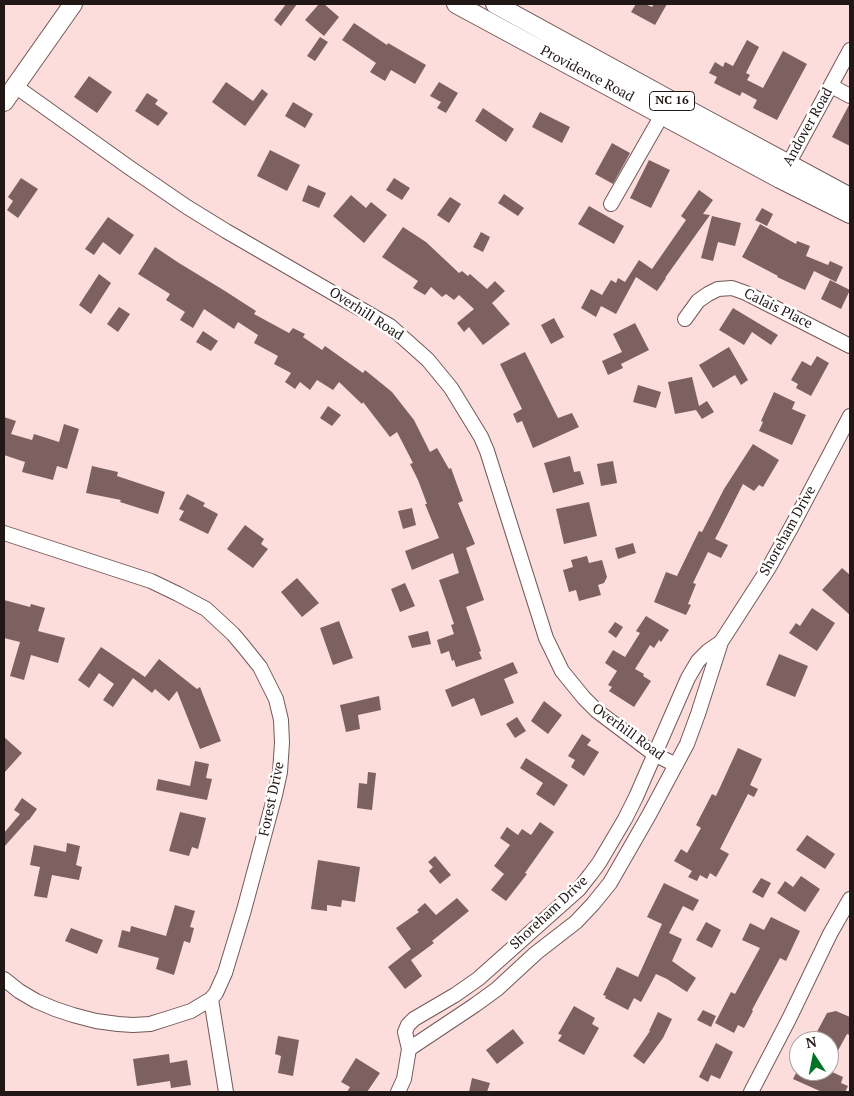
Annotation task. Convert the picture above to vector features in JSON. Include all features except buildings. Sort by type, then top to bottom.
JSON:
[{"type":"main road","points":[[4,102],[73,4]]},
{"type":"main road","name":"Providence Road","points":[[456,4],[662,115],[784,171],[850,196]]},
{"type":"main road","name":"Providence Road","points":[[498,4],[784,171],[850,214]]},
{"type":"street","points":[[490,22],[498,4]]},
{"type":"street","name":"Andover Road","points":[[784,171],[850,50]]},
{"type":"street","name":"Overhill Road","points":[[15,86],[130,168],[226,231],[390,326],[428,360],[451,388],[484,444],[546,638],[558,665],[597,712],[654,754],[676,765]]},
{"type":"street","points":[[831,86],[850,96]]},
{"type":"street","points":[[611,204],[662,115]]},
{"type":"street","name":"Calais Place","points":[[685,319],[698,301],[708,294],[718,289],[732,288],[746,293],[850,346]]},
{"type":"street","name":"Shoreham Drive","points":[[721,642],[698,661],[688,678],[636,797],[600,863],[579,889],[478,979],[414,1019],[408,1025],[405,1032],[409,1052],[498,989],[536,953],[576,922],[610,883],[687,744],[721,642],[768,569],[850,416]]},
{"type":"street","name":"Forest Drive","points":[[4,533],[151,581],[206,609],[240,642],[260,667],[276,699],[281,720],[282,743],[275,795],[236,938],[225,973],[216,993],[211,998],[191,1011],[150,1024],[133,1026],[96,1021],[55,1009],[36,1001],[4,979]]},
{"type":"street","points":[[751,1092],[830,934],[850,899]]},
{"type":"street","points":[[211,998],[226,1092]]},
{"type":"street","points":[[398,1092],[404,1079],[409,1052]]}]
